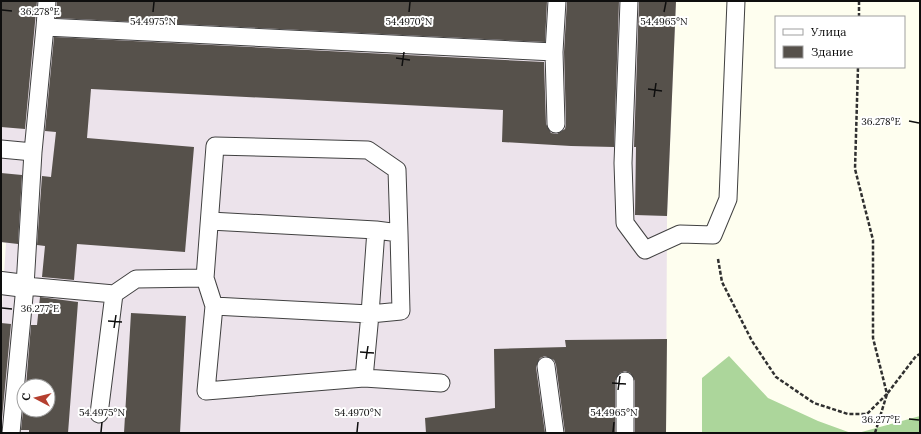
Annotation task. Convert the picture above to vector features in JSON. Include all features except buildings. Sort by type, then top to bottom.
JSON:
[{"type":"street","points":[[1,283],[25,286]]},
{"type":"lane","points":[[11,433],[7,415],[25,286],[33,152],[47,1]]},
{"type":"lane","points":[[556,124],[554,52],[557,1]]},
{"type":"lane","points":[[629,1],[623,163],[625,223],[645,250],[680,234],[713,235],[728,199],[736,1]]},
{"type":"lane","points":[[45,27],[554,52]]},
{"type":"lane","points":[[214,306],[370,314],[401,311],[397,170],[368,150],[215,146],[205,278],[214,306],[206,391],[364,378],[441,383]]},
{"type":"lane","points":[[1,149],[33,152]]},
{"type":"lane","points":[[210,221],[376,230],[399,233]]},
{"type":"lane","points":[[364,378],[376,230]]},
{"type":"lane","points":[[25,286],[114,294],[136,279],[205,278]]},
{"type":"lane","points":[[99,414],[114,294]]},
{"type":"lane","points":[[546,366],[555,433]]},
{"type":"lane","points":[[624,433],[625,381]]},
{"type":"path","points":[[859,1],[859,16]]},
{"type":"path","points":[[858,68],[855,169],[873,240],[873,338],[887,394],[875,433]]},
{"type":"path","points":[[713,235],[722,282],[752,340],[776,377],[814,403],[848,414],[867,414],[887,394],[916,356],[920,354]]},
{"type":"shaded area","points":[[1,1],[676,1],[667,216],[666,433],[1,433],[1,323],[6,243],[1,242]]},
{"type":"green space","points":[[729,356],[768,398],[818,421],[851,433],[702,433],[702,378]]},
{"type":"green space","points":[[920,416],[920,433],[858,433]]}]
